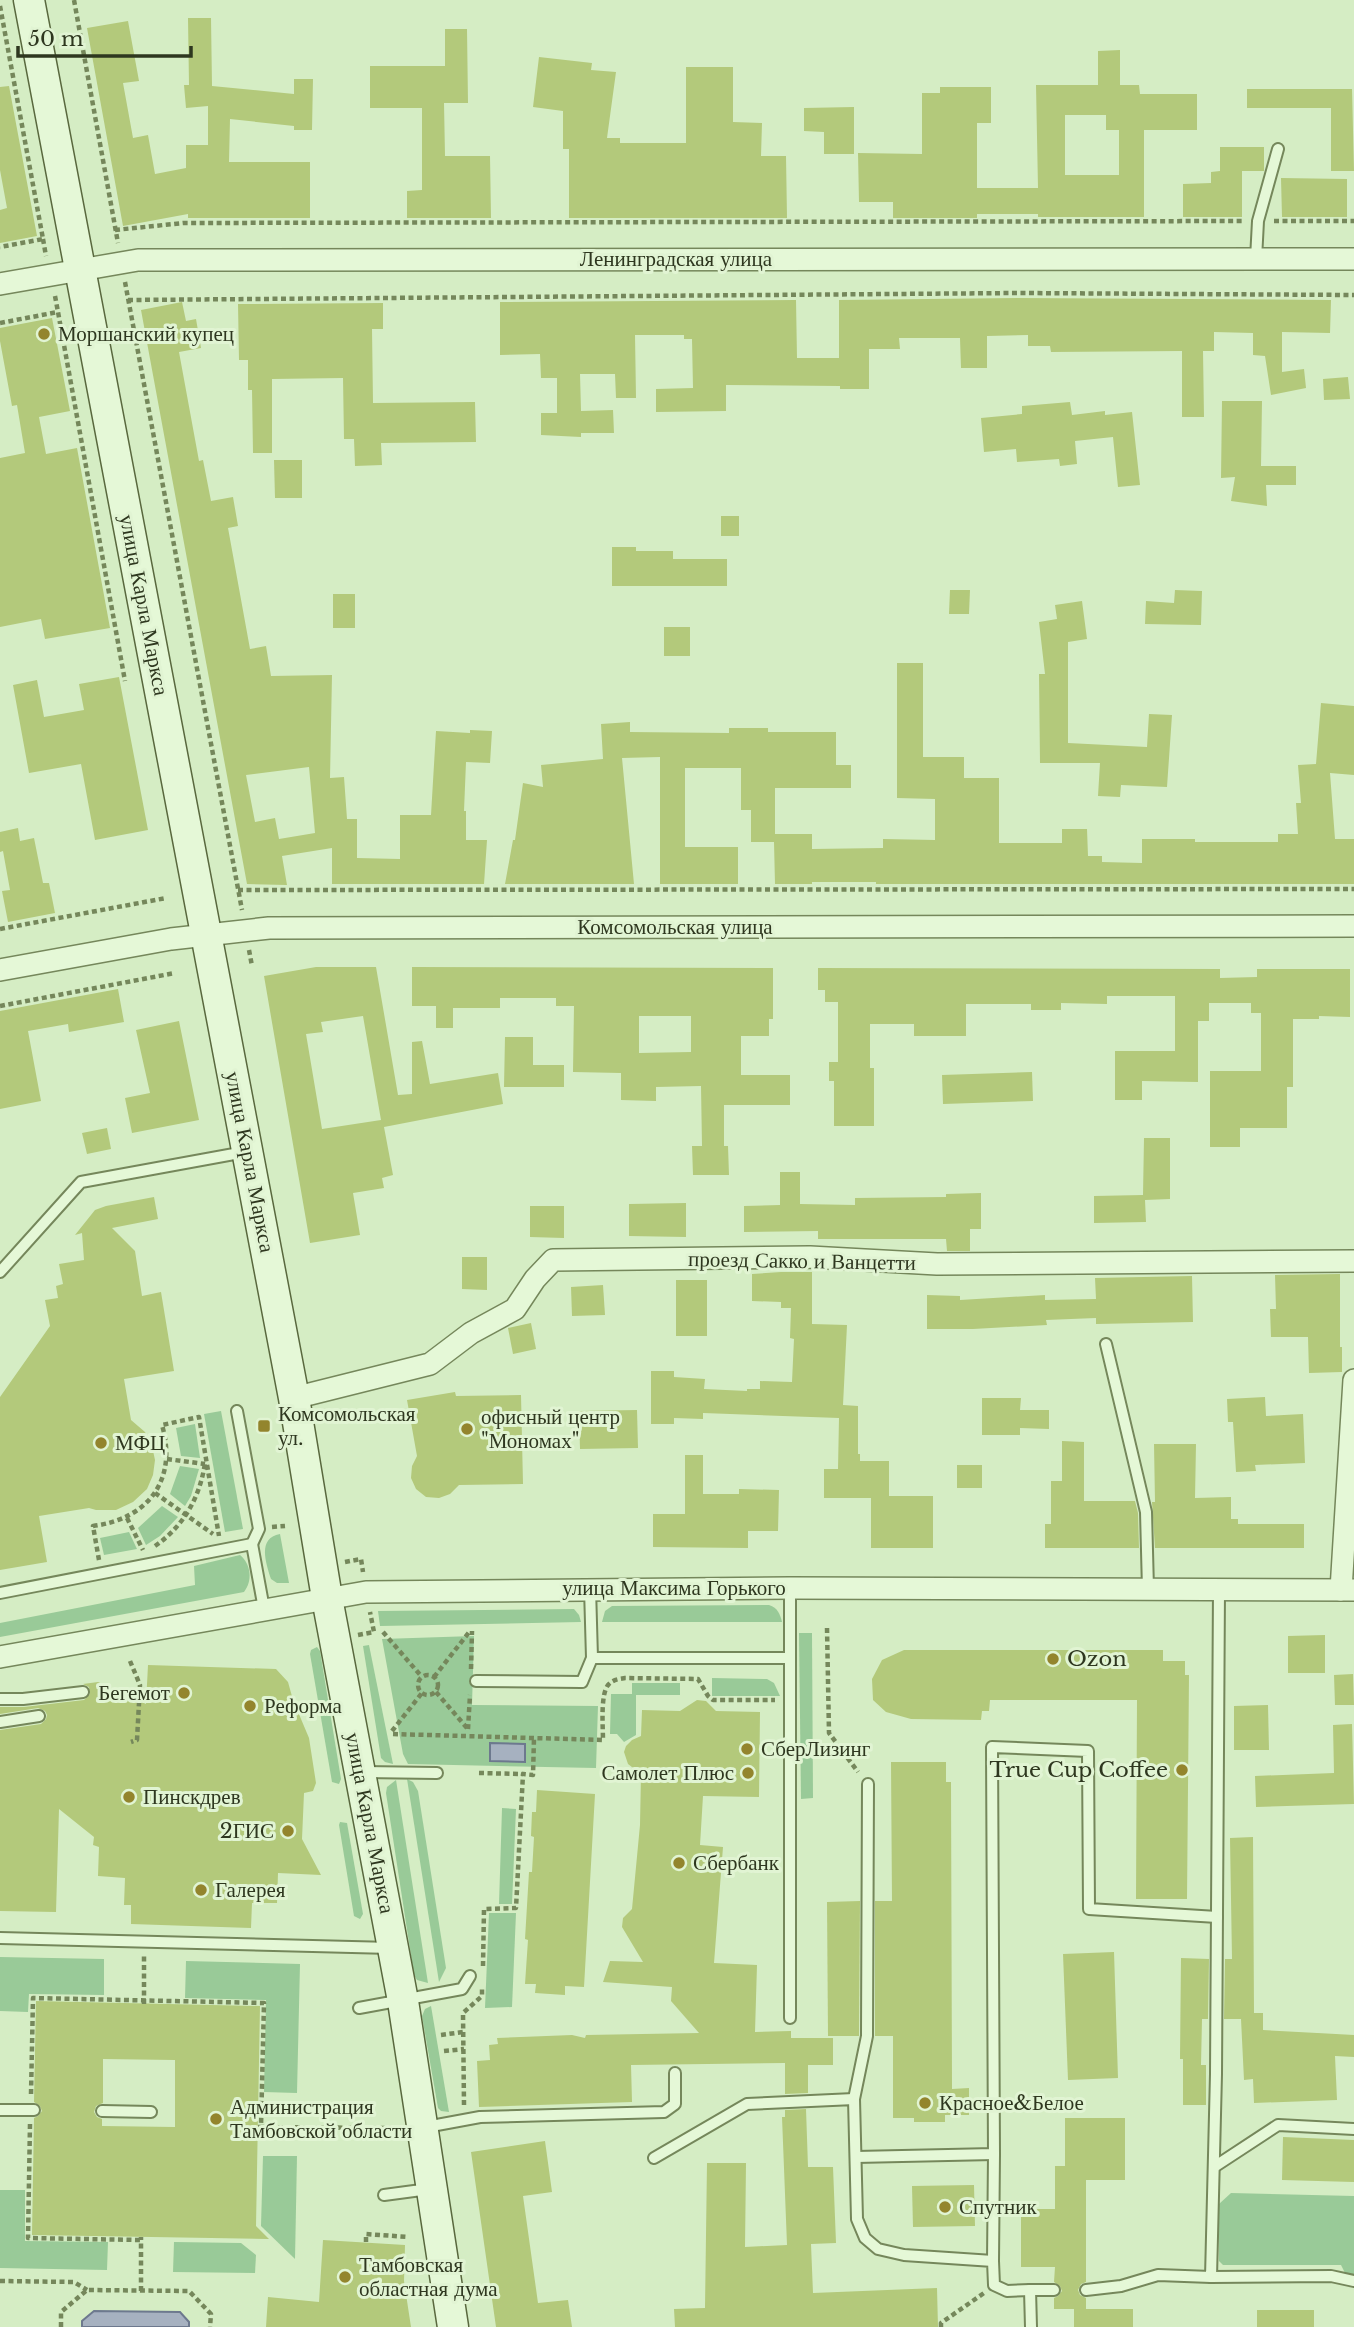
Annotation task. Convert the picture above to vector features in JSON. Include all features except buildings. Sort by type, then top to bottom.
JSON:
[{"type":"main road","name":"улица Карла Маркса","points":[[29,0],[295,1398],[327,1598],[403,2000],[453,2327]]},
{"type":"street","name":"Ленинградская улица","points":[[0,284],[138,260],[1354,259]]},
{"type":"street","name":"Комсомольская улица","points":[[0,970],[171,939],[297,928],[1354,926]]},
{"type":"street","name":"проезд Сакко и Ванцетти","points":[[295,1398],[430,1364],[471,1333],[515,1309],[535,1279],[553,1260],[810,1257],[937,1264],[1354,1261]]},
{"type":"street","points":[[1347,1590],[1354,1380]]},
{"type":"street","name":"улица Максима Горького","points":[[0,1657],[366,1592],[590,1588],[1347,1590]]},
{"type":"lane","points":[[1256,259],[1258,221],[1278,149]]},
{"type":"lane","points":[[0,1272],[81,1182],[248,1151]]},
{"type":"lane","points":[[1106,1344],[1146,1511],[1148,1589]]},
{"type":"lane","points":[[237,1411],[259,1529],[252,1544],[264,1609]]},
{"type":"lane","points":[[0,1592],[252,1544]]},
{"type":"lane","points":[[476,1681],[582,1682],[592,1658],[590,1588]]},
{"type":"lane","points":[[790,1588],[790,2018]]},
{"type":"lane","points":[[1211,2277],[1219,1589]]},
{"type":"lane","points":[[592,1658],[790,1658]]},
{"type":"lane","points":[[0,1699],[83,1692]]},
{"type":"lane","points":[[0,1722],[39,1716]]},
{"type":"lane","points":[[1054,2290],[1007,2291],[994,2285],[992,1747],[1088,1751],[1089,1909],[1217,1917]]},
{"type":"lane","points":[[360,1772],[437,1773]]},
{"type":"lane","points":[[868,1784],[867,2036],[854,2099],[858,2219],[865,2238],[878,2249],[904,2255],[993,2261]]},
{"type":"lane","points":[[0,1938],[394,1949]]},
{"type":"lane","points":[[359,2008],[462,1989],[470,1976]]},
{"type":"lane","points":[[423,2127],[480,2117],[664,2112],[675,2104],[676,2073]]},
{"type":"lane","points":[[654,2158],[747,2104],[854,2099]]},
{"type":"lane","points":[[0,2110],[32,2110]]},
{"type":"lane","points":[[103,2111],[151,2112]]},
{"type":"lane","points":[[1214,2167],[1278,2125],[1354,2129]]},
{"type":"lane","points":[[856,2157],[994,2154]]},
{"type":"lane","points":[[384,2195],[432,2189]]},
{"type":"lane","points":[[1086,2290],[1121,2286],[1158,2275],[1331,2276],[1354,2281]]},
{"type":"lane","points":[[1030,2290],[1031,2327]]},
{"type":"path","points":[[74,0],[252,966]]},
{"type":"path","points":[[0,6],[43,239],[0,247]]},
{"type":"path","points":[[115,230],[183,222],[366,224],[1354,221]]},
{"type":"path","points":[[128,300],[1004,293],[1354,295]]},
{"type":"path","points":[[0,323],[58,312],[125,681]]},
{"type":"path","points":[[238,890],[1354,889]]},
{"type":"path","points":[[0,929],[166,898]]},
{"type":"path","points":[[0,1006],[175,973]]},
{"type":"path","points":[[99,1560],[93,1526],[127,1518],[155,1493],[167,1459],[162,1425],[200,1417],[220,1539],[155,1493]]},
{"type":"path","points":[[127,1518],[144,1553],[164,1540],[177,1528],[196,1498],[205,1464],[205,1452]]},
{"type":"path","points":[[167,1459],[205,1464]]},
{"type":"path","points":[[368,1603],[374,1632]]},
{"type":"path","points":[[827,1628],[829,1733],[868,1784]]},
{"type":"path","points":[[434,1677],[470,1631]]},
{"type":"path","points":[[383,1632],[422,1677]]},
{"type":"path","points":[[130,1661],[140,1685],[137,1740],[131,1742]]},
{"type":"path","points":[[422,1677],[434,1677],[438,1683],[436,1692],[429,1695],[422,1693],[418,1685],[422,1677]]},
{"type":"path","points":[[422,1693],[393,1732],[603,1740],[604,1693],[607,1685],[625,1678],[698,1679],[713,1700],[790,1700]]},
{"type":"path","points":[[436,1692],[475,1736]]},
{"type":"path","points":[[139,1710],[145,1711]]},
{"type":"path","points":[[479,1773],[533,1775],[534,1738]]},
{"type":"path","points":[[482,1971],[484,1909],[516,1908],[523,1774]]},
{"type":"path","points":[[144,2002],[145,1942]]},
{"type":"path","points":[[464,2108],[463,2013],[482,1996],[482,1984]]},
{"type":"path","points":[[141,2291],[141,2239],[28,2238],[33,1998],[264,2003],[260,2127],[391,2128]]},
{"type":"path","points":[[441,2035],[463,2032]]},
{"type":"path","points":[[444,2051],[464,2049]]},
{"type":"path","points":[[366,2242],[366,2234],[408,2237]]},
{"type":"path","points":[[0,2281],[74,2282],[87,2290],[188,2291],[211,2314],[210,2327]]},
{"type":"path","points":[[941,2327],[941,2323],[990,2288]]},
{"type":"path","points":[[61,2327],[61,2312],[87,2290]]},
{"type":"green space","points":[[221,1411],[243,1529],[225,1532],[204,1414]]},
{"type":"green space","points":[[195,1424],[200,1458],[181,1456],[176,1428]]},
{"type":"green space","points":[[180,1466],[199,1469],[185,1506],[170,1494]]},
{"type":"green space","points":[[162,1506],[178,1517],[160,1536],[146,1545],[138,1528]]},
{"type":"green space","points":[[129,1532],[137,1549],[104,1555],[100,1538]]},
{"type":"green space","points":[[280,1534],[289,1583],[277,1583],[271,1579],[266,1559],[268,1540]]},
{"type":"green space","points":[[240,1555],[247,1563],[249,1573],[249,1583],[244,1592],[0,1637],[0,1623],[195,1585],[194,1566]]},
{"type":"green space","points":[[769,1605],[775,1608],[782,1622],[602,1622],[605,1611],[612,1606]]},
{"type":"green space","points":[[574,1609],[581,1622],[380,1626],[378,1611]]},
{"type":"green space","points":[[799,1633],[812,1633],[813,1798],[801,1799]]},
{"type":"green space","points":[[474,1636],[472,1705],[598,1706],[596,1768],[408,1764],[403,1754],[382,1639]]},
{"type":"green space","points":[[369,1645],[393,1764],[381,1758],[363,1646]]},
{"type":"green space","points":[[317,1647],[320,1651],[341,1779],[339,1784],[332,1782],[310,1654],[311,1650]]},
{"type":"green space","points":[[712,1678],[767,1679],[774,1683],[780,1696],[712,1696]]},
{"type":"green space","points":[[632,1683],[680,1683],[680,1695],[636,1695],[636,1735],[624,1742],[617,1734],[610,1734],[611,1694],[632,1694]]},
{"type":"green space","points":[[407,1779],[413,1782],[418,1791],[446,1968],[439,1982]]},
{"type":"green space","points":[[396,1780],[428,1983],[417,1980],[414,1975],[386,1793],[387,1787]]},
{"type":"green space","points":[[502,1808],[516,1809],[512,1904],[499,1904]]},
{"type":"green space","points":[[340,1822],[347,1823],[363,1914],[360,1919],[354,1916]]},
{"type":"green space","points":[[489,1913],[516,1913],[512,2007],[485,2008]]},
{"type":"green space","points":[[0,1957],[104,1959],[104,1995],[29,1994],[28,2012],[0,2011]]},
{"type":"green space","points":[[186,1961],[300,1964],[297,2093],[264,2092],[266,2000],[185,1998]]},
{"type":"green space","points":[[431,2006],[449,2112],[438,2108],[422,2016],[425,2009]]},
{"type":"green space","points":[[263,2156],[297,2156],[295,2259],[261,2226]]},
{"type":"green space","points":[[0,2190],[25,2190],[25,2241],[108,2242],[107,2270],[0,2268]]},
{"type":"green space","points":[[1231,2193],[1354,2196],[1354,2275],[1345,2273],[1341,2265],[1223,2265],[1219,2261],[1219,2204]]},
{"type":"green space","points":[[174,2242],[241,2243],[256,2255],[255,2273],[173,2272]]},
{"type":"water","points":[[490,1743],[525,1744],[525,1762],[490,1761]]},
{"type":"water","points":[[94,2311],[180,2312],[189,2322],[189,2327],[82,2327],[82,2321]]},
{"type":"place","name":"Моршанский купец","points":[[44,334]]},
{"type":"place","name":"Комсомольская ул.","points":[[264,1426]]},
{"type":"place","name":"офисный центр \"Мономах\"","points":[[467,1429]]},
{"type":"place","name":"МФЦ","points":[[101,1443]]},
{"type":"place","name":"Ozon","points":[[1053,1659]]},
{"type":"place","name":"Бегемот","points":[[184,1693]]},
{"type":"place","name":"Реформа","points":[[250,1706]]},
{"type":"place","name":"СберЛизинг","points":[[747,1749]]},
{"type":"place","name":"True Cup Coffee","points":[[1182,1770]]},
{"type":"place","name":"Самолет Плюс","points":[[748,1773]]},
{"type":"place","name":"Пинскдрев","points":[[129,1797]]},
{"type":"place","name":"2ГИС","points":[[288,1831]]},
{"type":"place","name":"Сбербанк","points":[[679,1863]]},
{"type":"place","name":"Галерея","points":[[201,1890]]},
{"type":"place","name":"Красное&Белое","points":[[925,2103]]},
{"type":"place","name":"Администрация Тамбовской области","points":[[216,2119]]},
{"type":"place","name":"Спутник","points":[[945,2207]]},
{"type":"place","name":"Тамбовская областная дума","points":[[345,2277]]}]
